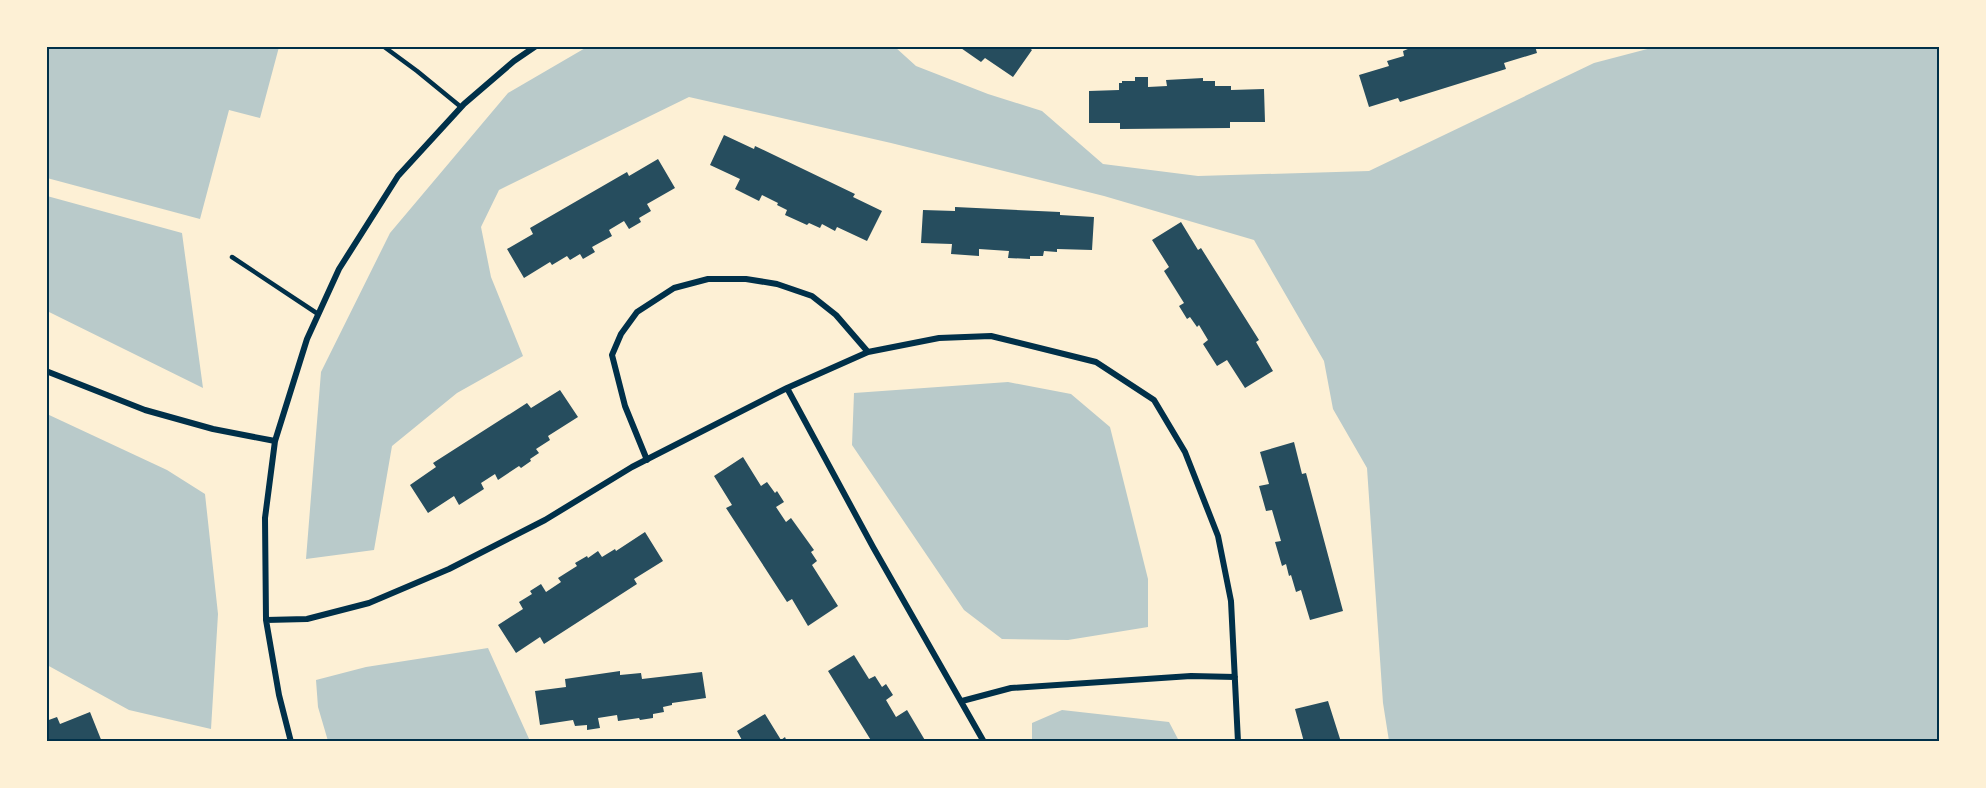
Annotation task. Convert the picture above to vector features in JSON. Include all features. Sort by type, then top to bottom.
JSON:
[{"type":"street","points":[[291,741],[279,695],[266,620],[265,518],[275,441],[307,339],[339,268],[398,176],[461,107],[514,61],[536,46]]},
{"type":"street","points":[[647,460],[625,406],[612,355],[621,334],[637,312],[674,288],[708,279],[746,279],[777,284],[812,296],[836,315],[868,352]]},
{"type":"street","points":[[266,620],[307,619],[369,603],[429,578],[544,520],[647,460],[787,388],[868,352],[939,338],[991,336],[1096,362],[1154,400],[1185,452],[1218,536],[1231,600],[1238,741]]},
{"type":"street","points":[[46,371],[145,410],[213,429],[275,441]]},
{"type":"street","points":[[787,388],[873,547],[984,741]]},
{"type":"street","points":[[962,701],[1011,688],[1191,676],[1235,677]]},
{"type":"lane","points":[[383,46],[461,107]]},
{"type":"lane","points":[[232,257],[318,314]]},
{"type":"shaded area","points":[[46,47],[279,47],[260,118],[229,110],[200,219],[47,178]]},
{"type":"shaded area","points":[[587,47],[895,47],[916,66],[988,94],[1042,111],[1103,164],[1198,176],[1369,171],[1594,63],[1655,47],[1939,47],[1939,741],[1389,741],[1383,703],[1367,468],[1333,409],[1324,361],[1254,240],[1104,196],[891,143],[689,97],[499,190],[481,227],[491,277],[523,356],[457,393],[392,446],[374,550],[306,559],[321,372],[390,233],[508,93]]},
{"type":"shaded area","points":[[47,196],[182,233],[203,388],[47,311]]},
{"type":"shaded area","points":[[1008,382],[1071,394],[1110,427],[1148,579],[1148,627],[1068,640],[1002,639],[964,610],[852,445],[854,393]]},
{"type":"shaded area","points":[[47,414],[167,470],[205,494],[218,614],[211,729],[129,710],[47,665]]},
{"type":"shaded area","points":[[488,648],[530,741],[328,741],[318,707],[316,680],[366,667]]},
{"type":"shaded area","points":[[1062,710],[1169,722],[1179,741],[1032,741],[1032,723]]},
{"type":"building","points":[[958,46],[1027,46],[1032,50],[1013,77],[985,58],[981,62]]},
{"type":"building","points":[[1415,46],[1535,46],[1537,53],[1504,63],[1506,69],[1400,102],[1398,98],[1369,107],[1359,75],[1389,66],[1387,61],[1404,56],[1403,51]]},
{"type":"building","points":[[1135,77],[1148,77],[1148,87],[1167,86],[1166,80],[1203,78],[1203,81],[1215,81],[1215,86],[1231,86],[1231,90],[1264,89],[1265,122],[1230,122],[1230,128],[1120,129],[1120,123],[1089,123],[1089,91],[1119,90],[1119,83],[1135,81]]},
{"type":"building","points":[[724,135],[754,149],[755,146],[855,194],[853,197],[882,211],[867,241],[837,227],[835,231],[822,224],[820,228],[809,223],[807,225],[785,215],[787,210],[762,195],[759,201],[735,189],[740,179],[710,165]]},
{"type":"building","points":[[658,159],[675,188],[647,204],[651,211],[639,218],[641,222],[629,229],[624,221],[609,230],[612,236],[592,247],[595,252],[583,259],[580,254],[570,260],[567,256],[552,265],[550,262],[524,278],[507,249],[533,234],[530,228],[627,172],[629,176]]},
{"type":"building","points":[[955,207],[1060,212],[1060,215],[1094,217],[1092,250],[1057,249],[1057,252],[1044,251],[1043,256],[1030,256],[1030,259],[1008,258],[1009,251],[979,249],[979,256],[951,254],[952,244],[921,243],[923,210],[955,211]]},
{"type":"building","points":[[1181,222],[1198,250],[1201,248],[1259,340],[1256,342],[1273,371],[1245,388],[1227,360],[1217,366],[1203,344],[1208,340],[1199,325],[1197,327],[1190,317],[1187,319],[1179,306],[1184,303],[1164,271],[1169,267],[1152,240]]},
{"type":"building","points":[[560,390],[578,417],[548,436],[550,440],[536,449],[539,453],[530,459],[531,461],[498,480],[495,474],[481,483],[484,489],[459,505],[454,496],[428,513],[410,485],[436,467],[433,463],[527,403],[531,408]]},
{"type":"building","points":[[1294,442],[1302,474],[1306,473],[1343,611],[1310,620],[1301,590],[1296,592],[1286,564],[1282,566],[1275,542],[1281,541],[1272,510],[1266,511],[1259,486],[1269,484],[1260,452]]},
{"type":"building","points":[[743,457],[761,486],[767,482],[775,493],[777,491],[784,502],[776,507],[786,522],[791,518],[814,550],[811,552],[817,561],[812,565],[838,606],[808,626],[792,599],[787,602],[726,508],[732,505],[714,476]]},
{"type":"building","points":[[645,532],[663,561],[634,579],[637,584],[544,644],[540,637],[516,653],[498,625],[523,609],[519,602],[532,594],[530,591],[541,584],[546,592],[561,582],[558,578],[577,566],[575,563],[598,551],[602,557],[615,549],[616,551]]},
{"type":"building","points":[[854,655],[869,679],[875,676],[882,687],[886,684],[893,695],[886,700],[896,717],[907,710],[926,742],[872,742],[828,671]]},
{"type":"building","points":[[620,671],[620,675],[641,673],[642,679],[702,672],[706,698],[672,703],[672,705],[663,707],[664,712],[653,714],[653,718],[618,721],[617,715],[598,718],[600,728],[587,730],[587,725],[575,726],[573,720],[540,725],[535,691],[566,687],[565,679]]},
{"type":"building","points":[[1328,701],[1341,742],[1304,742],[1295,709]]},
{"type":"building","points":[[90,712],[102,742],[46,742],[46,721],[57,717],[60,724]]},
{"type":"building","points":[[765,714],[781,740],[785,737],[787,742],[743,742],[737,731]]}]
